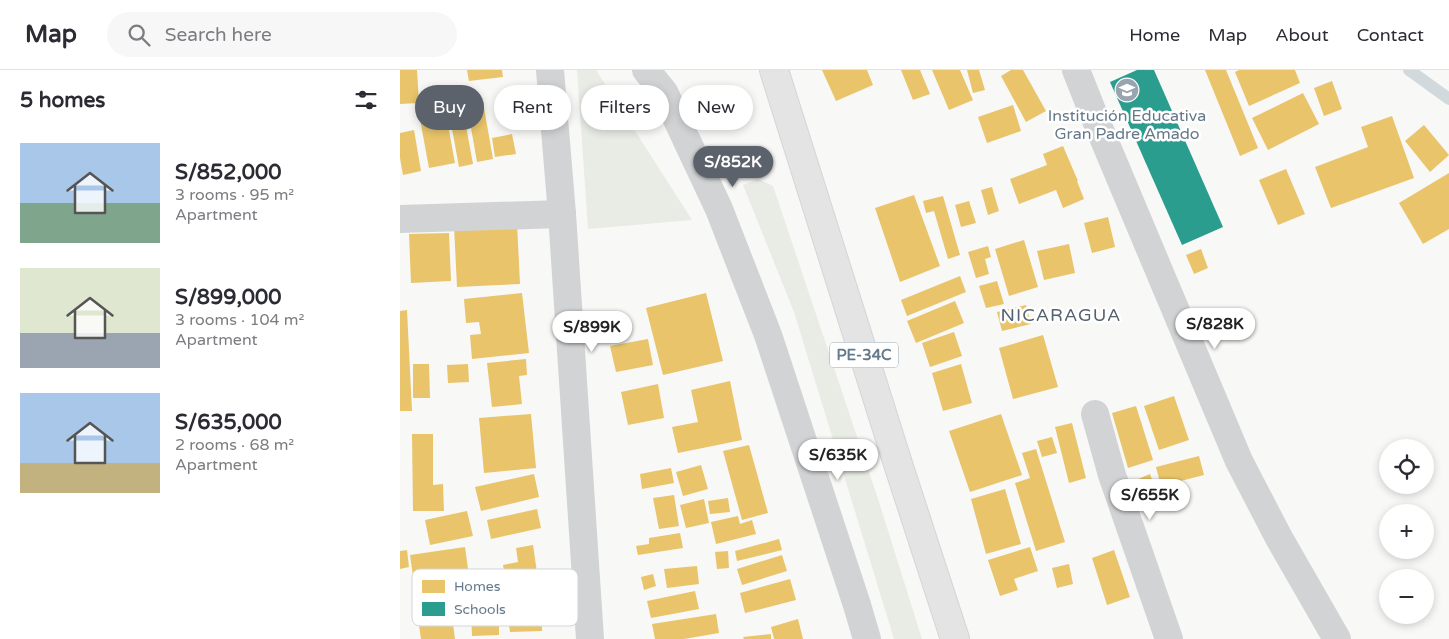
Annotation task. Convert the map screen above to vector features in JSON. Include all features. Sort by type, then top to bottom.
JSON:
[{"type":"main road","name":"PE-34C","points":[[774,70],[955,639]]},
{"type":"street","points":[[550,70],[562,214],[590,639]]},
{"type":"street","points":[[646,70],[664,92],[719,209],[768,335],[854,596],[866,639]]},
{"type":"street","points":[[1076,70],[1100,132],[1239,461],[1279,538],[1337,639]]},
{"type":"street","points":[[400,219],[562,214]]},
{"type":"street","points":[[1095,414],[1112,475],[1169,639]]},
{"type":"shaded area","points":[[577,70],[596,70],[606,85],[581,85],[581,128]]},
{"type":"shaded area","points":[[581,130],[634,130],[692,220],[588,229]]},
{"type":"shaded area","points":[[758,179],[773,186],[879,502],[922,639],[894,639],[794,312],[743,185]]},
{"type":"building: Homes","points":[[400,70],[417,70],[418,85],[415,85],[415,103],[400,104]]},
{"type":"building: Homes","points":[[467,70],[502,70],[503,77],[469,81]]},
{"type":"building: Homes","points":[[822,70],[867,70],[873,85],[836,101]]},
{"type":"building: Homes","points":[[901,70],[920,70],[930,94],[913,100]]},
{"type":"building: Homes","points":[[932,70],[960,70],[973,100],[949,110]]},
{"type":"building: Homes","points":[[967,70],[979,70],[985,90],[973,93]]},
{"type":"building: Homes","points":[[1011,70],[1023,70],[1046,111],[1026,122],[1001,76]]},
{"type":"building: Homes","points":[[1205,70],[1226,70],[1258,148],[1240,156]]},
{"type":"building: Homes","points":[[1239,70],[1295,70],[1300,83],[1249,106],[1235,72]]},
{"type":"building: Homes","points":[[1332,81],[1342,109],[1324,116],[1314,88]]},
{"type":"building: Homes","points":[[1303,93],[1319,124],[1268,150],[1252,118]]},
{"type":"building: Homes","points":[[1013,105],[1021,131],[987,143],[978,117]]},
{"type":"building: Homes","points":[[484,108],[493,159],[477,162],[471,130],[484,130]]},
{"type":"building: Homes","points":[[1392,116],[1414,178],[1331,208],[1315,167],[1368,147],[1361,127]]},
{"type":"building: Homes","points":[[1424,125],[1449,155],[1430,172],[1405,141]]},
{"type":"building: Homes","points":[[414,130],[421,171],[403,175],[400,158],[400,133]]},
{"type":"building: Homes","points":[[422,130],[449,130],[455,163],[429,168]]},
{"type":"building: Homes","points":[[452,130],[467,130],[473,164],[459,167]]},
{"type":"building: Homes","points":[[512,134],[516,154],[495,157],[492,138]]},
{"type":"building: Homes","points":[[1063,146],[1084,199],[1063,208],[1056,190],[1019,204],[1010,179],[1047,165],[1043,154]]},
{"type":"building: Homes","points":[[1286,169],[1305,214],[1278,225],[1259,180]]},
{"type":"building: Homes","points":[[1449,173],[1449,229],[1423,244],[1399,203]]},
{"type":"building: Homes","points":[[992,187],[999,211],[988,215],[981,190]]},
{"type":"building: Homes","points":[[914,195],[940,266],[900,282],[875,208]]},
{"type":"building: Homes","points":[[943,196],[960,255],[948,259],[934,211],[926,213],[923,201]]},
{"type":"building: Homes","points":[[969,201],[976,223],[961,227],[955,205]]},
{"type":"building: Homes","points":[[1108,217],[1115,247],[1092,253],[1084,223]]},
{"type":"building: Homes","points":[[517,223],[520,284],[457,287],[454,226]]},
{"type":"building: Homes","points":[[449,233],[451,281],[411,283],[409,234]]},
{"type":"building: Homes","points":[[1024,240],[1038,287],[1009,296],[995,249]]},
{"type":"building: Homes","points":[[1069,244],[1075,273],[1044,280],[1037,251]]},
{"type":"building: Homes","points":[[988,246],[991,257],[985,259],[989,274],[976,278],[968,252]]},
{"type":"building: Homes","points":[[1201,249],[1208,268],[1194,274],[1186,255]]},
{"type":"building: Homes","points":[[960,276],[966,292],[907,316],[901,300]]},
{"type":"building: Homes","points":[[997,281],[1004,304],[986,308],[979,286]]},
{"type":"building: Homes","points":[[522,293],[529,353],[472,359],[470,335],[481,334],[479,322],[466,323],[464,299]]},
{"type":"building: Homes","points":[[706,293],[723,361],[663,375],[646,308]]},
{"type":"building: Homes","points":[[955,301],[964,323],[916,343],[907,321]]},
{"type":"building: Homes","points":[[1026,305],[1031,324],[1002,331],[997,312]]},
{"type":"building: Homes","points":[[407,310],[412,411],[400,411],[400,311]]},
{"type":"building: Homes","points":[[954,332],[962,356],[930,367],[922,343]]},
{"type":"building: Homes","points":[[1043,335],[1058,387],[1013,399],[999,348]]},
{"type":"building: Homes","points":[[648,339],[653,365],[616,372],[610,346]]},
{"type":"building: Homes","points":[[526,359],[527,375],[519,376],[522,404],[492,407],[487,363]]},
{"type":"building: Homes","points":[[413,364],[429,364],[430,398],[413,398]]},
{"type":"building: Homes","points":[[468,364],[469,382],[448,383],[447,365]]},
{"type":"building: Homes","points":[[961,364],[972,403],[943,411],[932,373]]},
{"type":"building: Homes","points":[[730,381],[742,440],[678,453],[672,427],[698,422],[691,390]]},
{"type":"building: Homes","points":[[658,384],[664,418],[628,425],[621,392]]},
{"type":"building: Homes","points":[[1174,396],[1189,440],[1159,450],[1144,406]]},
{"type":"building: Homes","points":[[1136,406],[1153,460],[1128,468],[1112,413]]},
{"type":"building: Homes","points":[[531,414],[536,468],[484,473],[479,418]]},
{"type":"building: Homes","points":[[1001,414],[1022,475],[970,492],[949,431]]},
{"type":"building: Homes","points":[[1072,423],[1086,478],[1069,483],[1055,427]]},
{"type":"building: Homes","points":[[412,434],[433,434],[433,485],[443,484],[444,511],[413,511]]},
{"type":"building: Homes","points":[[1052,437],[1057,453],[1042,457],[1037,441]]},
{"type":"building: Homes","points":[[749,445],[768,513],[742,520],[723,451]]},
{"type":"building: Homes","points":[[1036,449],[1065,542],[1036,551],[1015,483],[1030,478],[1022,453]]},
{"type":"building: Homes","points":[[1199,456],[1204,475],[1161,486],[1156,467]]},
{"type":"building: Homes","points":[[701,465],[708,489],[683,496],[676,472]]},
{"type":"building: Homes","points":[[671,468],[674,483],[642,489],[640,474]]},
{"type":"building: Homes","points":[[534,474],[539,497],[481,511],[475,487]]},
{"type":"building: Homes","points":[[1150,474],[1156,491],[1136,500],[1129,483]]},
{"type":"building: Homes","points":[[1005,489],[1021,544],[986,554],[971,499]]},
{"type":"building: Homes","points":[[674,495],[679,526],[659,529],[653,498]]},
{"type":"building: Homes","points":[[728,498],[730,512],[710,514],[708,501]]},
{"type":"building: Homes","points":[[704,499],[709,523],[686,528],[680,505]]},
{"type":"building: Homes","points":[[537,509],[541,528],[491,539],[487,520]]},
{"type":"building: Homes","points":[[467,511],[473,536],[430,545],[425,520]]},
{"type":"building: Homes","points":[[738,516],[740,524],[752,520],[756,534],[716,544],[711,522]]},
{"type":"building: Homes","points":[[680,533],[683,548],[638,555],[636,546],[649,544],[649,538]]},
{"type":"building: Homes","points":[[779,539],[782,550],[737,561],[735,551]]},
{"type":"building: Homes","points":[[533,545],[536,569],[504,569],[503,565],[518,562],[516,548]]},
{"type":"building: Homes","points":[[465,547],[468,569],[412,569],[410,555]]},
{"type":"building: Homes","points":[[1030,547],[1038,571],[1014,579],[1018,590],[1000,596],[988,560]]},
{"type":"building: Homes","points":[[407,550],[409,567],[400,569],[400,551]]},
{"type":"building: Homes","points":[[1114,550],[1130,597],[1107,605],[1092,558]]},
{"type":"building: Homes","points":[[728,551],[729,568],[717,569],[715,552]]},
{"type":"building: Homes","points":[[782,555],[787,571],[742,585],[737,569]]},
{"type":"building: Homes","points":[[1069,564],[1073,584],[1057,588],[1052,568]]},
{"type":"building: Homes","points":[[697,566],[699,584],[667,588],[664,569]]},
{"type":"building: Homes","points":[[653,574],[656,586],[644,590],[641,577]]},
{"type":"building: Homes","points":[[790,579],[796,600],[745,613],[740,593]]},
{"type":"building: Homes","points":[[695,591],[699,609],[651,618],[647,601]]},
{"type":"building: Homes","points":[[716,614],[719,633],[684,639],[655,639],[652,624]]},
{"type":"building: Homes","points":[[798,619],[803,639],[774,639],[771,627]]},
{"type":"building: Homes","points":[[419,626],[453,626],[455,639],[421,639]]},
{"type":"building: Homes","points":[[472,626],[499,626],[499,635],[472,636]]},
{"type":"building: Homes","points":[[509,626],[542,626],[542,631],[510,632]]},
{"type":"building: Homes","points":[[771,634],[771,639],[744,639],[743,637]]},
{"type":"building: Schools","points":[[1137,70],[1154,70],[1223,227],[1182,245],[1110,82]]},
{"type":"waterway","points":[[1409,70],[1449,99]]},
{"type":"place","name":"Institución Educativa Gran Padre Amado","points":[[1127,90]]},
{"type":"district","name":"NICARAGUA","points":[[1061,315]]}]
